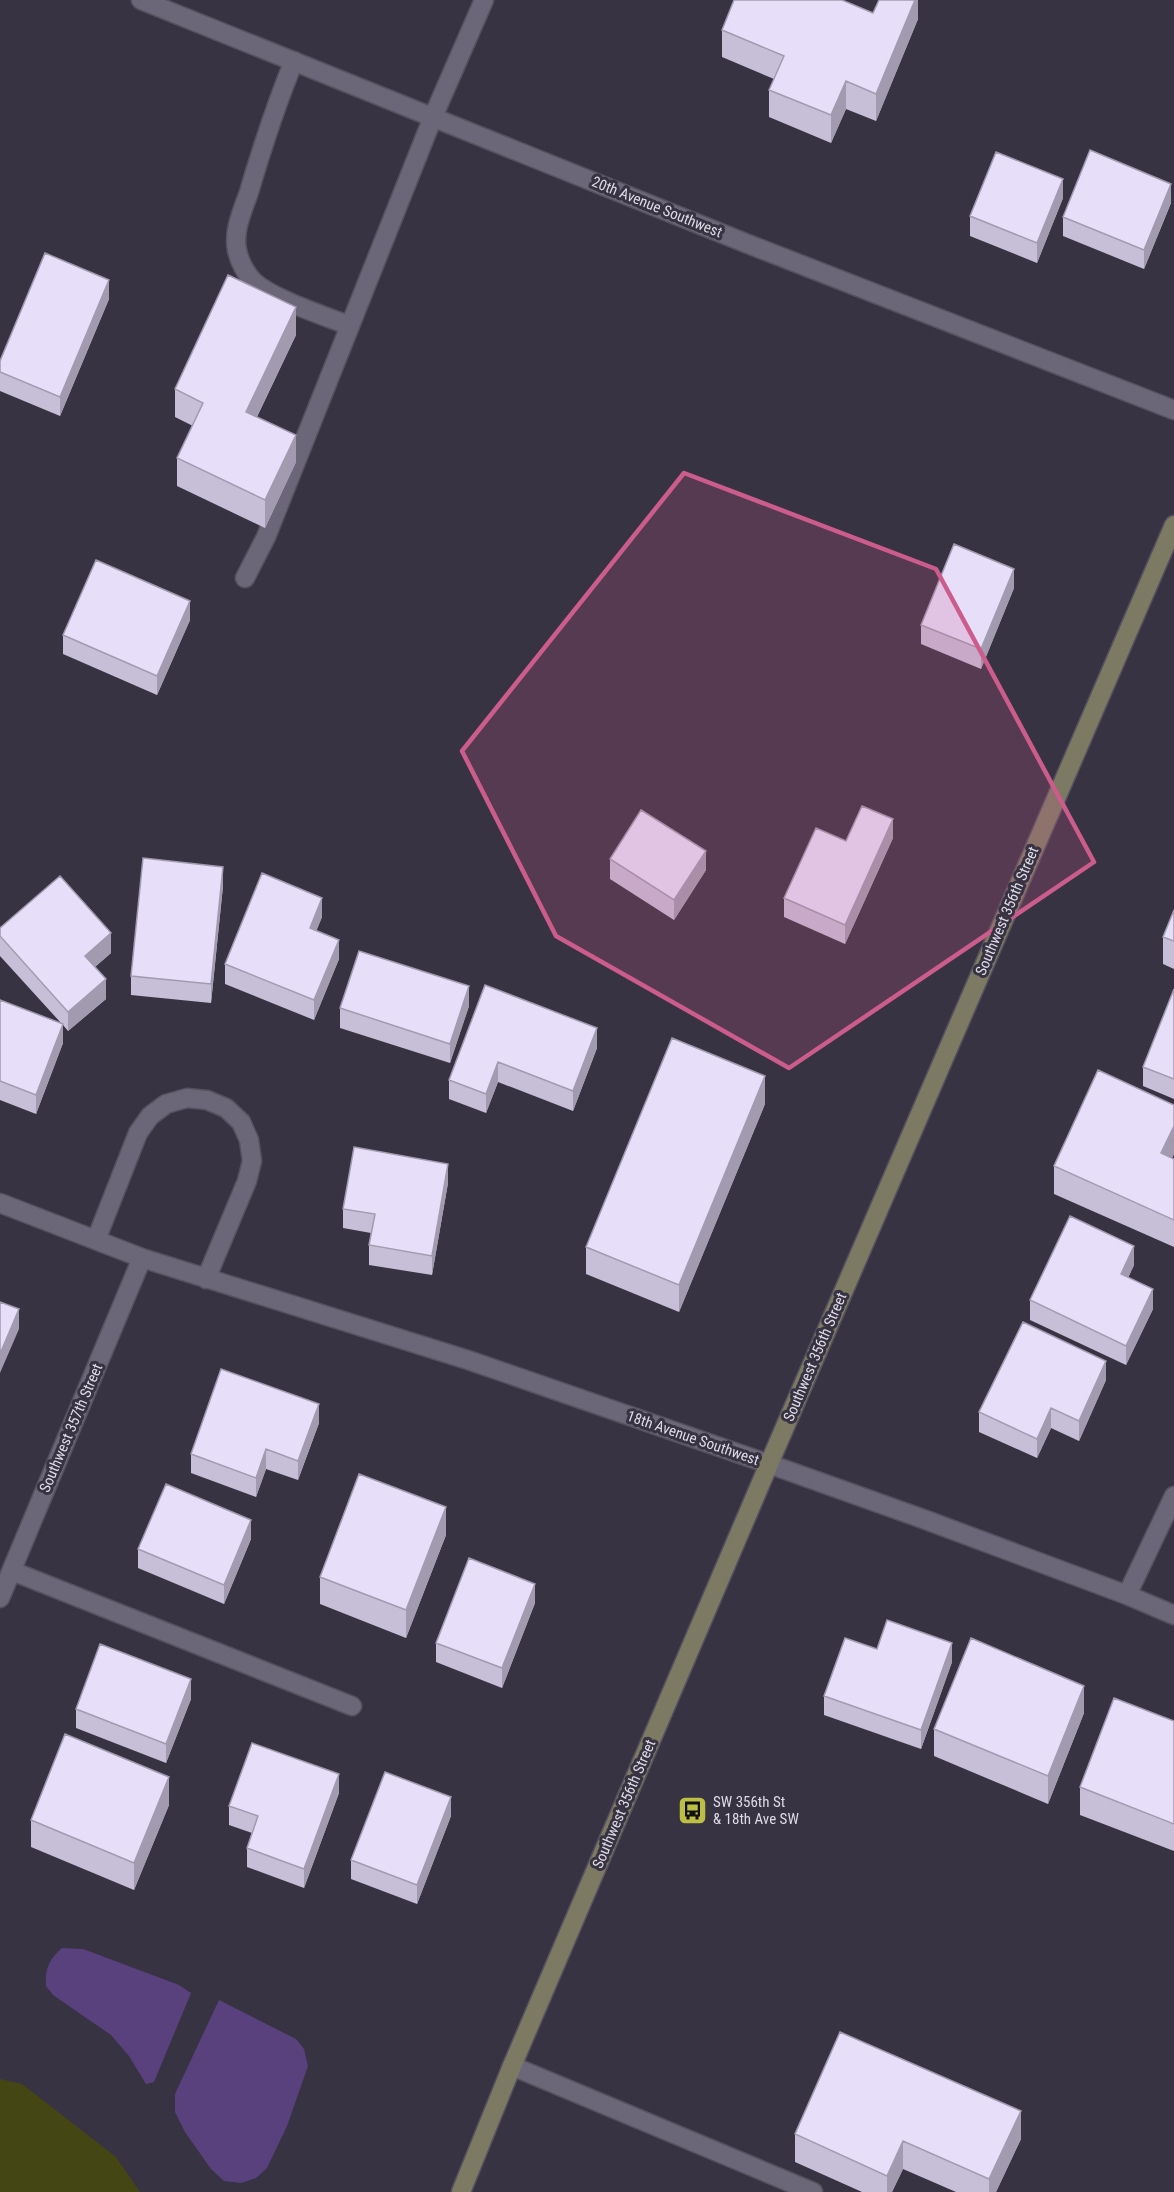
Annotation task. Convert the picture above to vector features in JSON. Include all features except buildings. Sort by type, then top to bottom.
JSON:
[{"type":"main road","name":"Southwest 356th Street","points":[[461,2192],[512,2066],[769,1464],[1174,525]]},
{"type":"street","name":"20th Avenue Southwest","points":[[141,0],[748,244],[1174,410]]},
{"type":"street","points":[[245,578],[266,537],[433,117],[484,0]]},
{"type":"street","points":[[294,61],[264,140],[240,216],[236,249],[243,267],[254,282],[281,298],[350,326]]},
{"type":"street","points":[[96,1240],[138,1133],[150,1116],[166,1104],[187,1098],[207,1100],[226,1108],[241,1122],[249,1140],[252,1161],[247,1181],[206,1279]]},
{"type":"street","name":"18th Avenue Southwest","points":[[0,1203],[141,1258],[468,1360],[769,1464],[1128,1595],[1174,1615]]},
{"type":"street","name":"Southwest 357th Street","points":[[0,1598],[141,1258]]},
{"type":"street","points":[[1128,1595],[1174,1496]]},
{"type":"street","points":[[12,1571],[352,1706]]},
{"type":"street","points":[[512,2066],[813,2192]]},
{"type":"highlighted area","points":[[684,473],[936,569],[1094,862],[789,1068],[556,936],[462,751]]},
{"type":"shaded area","points":[[62,1948],[83,1949],[179,1985],[191,1993],[154,2082],[146,2084],[129,2056],[111,2035],[53,1995],[46,1986],[49,1965]]},
{"type":"shaded area","points":[[219,2000],[296,2039],[304,2049],[308,2066],[287,2126],[267,2168],[256,2178],[241,2183],[224,2181],[211,2169],[185,2132],[175,2112],[175,2094]]},
{"type":"shaded area","points":[[0,2079],[22,2084],[116,2157],[140,2192],[0,2192]]},
{"type":"place","name":"SW 356th St & 18th Ave SW","points":[[692,1811]]}]
